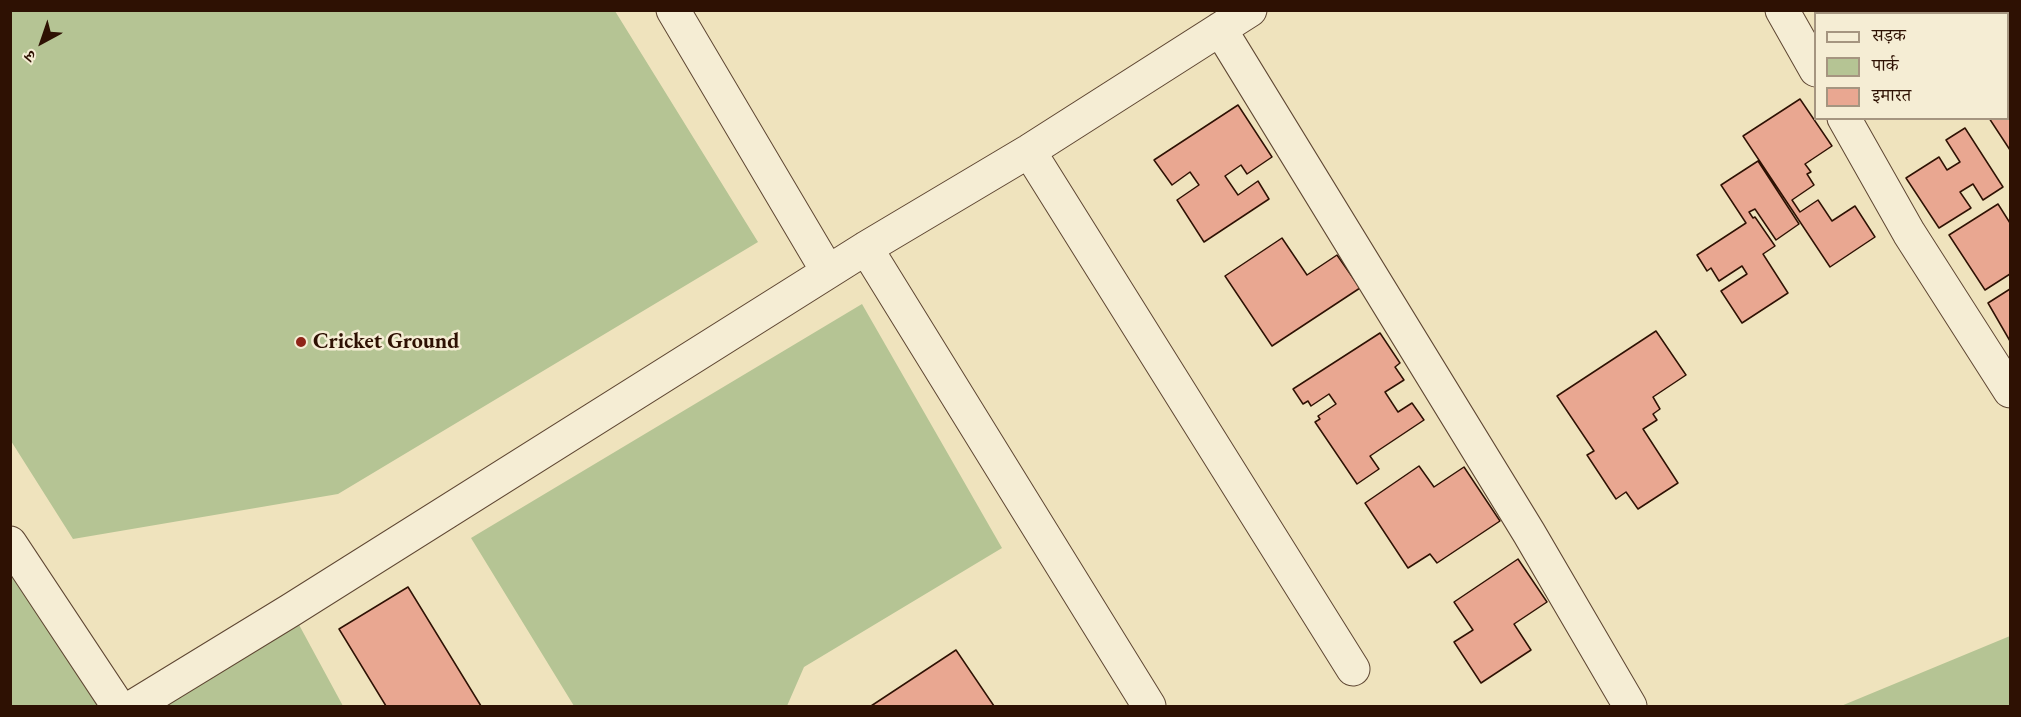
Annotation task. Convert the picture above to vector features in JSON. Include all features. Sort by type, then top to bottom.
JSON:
[{"type":"lane","points":[[674,10],[828,272]]},
{"type":"lane","points":[[134,706],[291,610],[866,248],[1029,151],[1250,10]]},
{"type":"lane","points":[[1782,10],[1814,68]]},
{"type":"lane","points":[[1220,29],[1529,533],[1630,706]]},
{"type":"lane","points":[[1845,120],[1909,233],[2010,391]]},
{"type":"lane","points":[[1029,151],[1353,669]]},
{"type":"lane","points":[[866,248],[1149,706]]},
{"type":"lane","points":[[10,543],[118,706]]},
{"type":"green space","name":"Cricket Ground","points":[[11,10],[615,11],[758,242],[338,494],[73,539],[11,441]]},
{"type":"green space","points":[[862,304],[1002,548],[804,667],[787,706],[574,706],[471,538]]},
{"type":"green space","points":[[11,543],[114,706],[11,706]]},
{"type":"green space","points":[[291,610],[343,706],[152,706]]},
{"type":"green space","points":[[2010,636],[2010,706],[1841,706]]},
{"type":"building","points":[[1800,99],[1832,146],[1805,164],[1811,172],[1807,174],[1814,185],[1792,200],[1800,212],[1818,200],[1832,221],[1855,206],[1875,237],[1830,267],[1743,136]]},
{"type":"building","points":[[2009,104],[2010,150],[1990,120],[2009,120]]},
{"type":"building","points":[[1238,105],[1272,157],[1247,174],[1241,165],[1225,176],[1238,195],[1258,181],[1269,199],[1204,242],[1177,200],[1199,185],[1190,172],[1172,185],[1154,160]]},
{"type":"building","points":[[1965,128],[2003,187],[1983,200],[1973,184],[1960,192],[1971,208],[1939,228],[1906,178],[1939,157],[1947,170],[1960,162],[1946,140]]},
{"type":"building","points":[[1758,161],[1799,224],[1776,240],[1755,209],[1749,212],[1775,246],[1763,254],[1788,293],[1742,323],[1721,291],[1747,274],[1742,266],[1719,281],[1711,268],[1707,271],[1697,255],[1746,223],[1721,185]]},
{"type":"building","points":[[1998,204],[2010,223],[2010,274],[1985,290],[1949,235]]},
{"type":"building","points":[[1282,238],[1307,275],[1337,255],[1360,288],[1272,346],[1225,276]]},
{"type":"building","points":[[2010,289],[2010,341],[1988,303]]},
{"type":"building","points":[[1656,331],[1686,375],[1653,397],[1660,409],[1653,414],[1657,420],[1643,429],[1678,483],[1638,509],[1626,492],[1616,499],[1587,455],[1594,451],[1557,396]]},
{"type":"building","points":[[1380,333],[1400,363],[1395,367],[1404,380],[1385,392],[1398,412],[1412,403],[1424,420],[1370,456],[1379,469],[1357,484],[1315,422],[1320,419],[1318,416],[1336,404],[1329,394],[1311,406],[1308,401],[1303,404],[1293,389]]},
{"type":"building","points":[[1419,466],[1434,487],[1464,467],[1500,521],[1437,563],[1430,554],[1408,568],[1365,503]]},
{"type":"building","points":[[1518,559],[1547,602],[1514,624],[1531,650],[1481,683],[1454,642],[1473,630],[1454,602]]},
{"type":"building","points":[[408,587],[481,706],[386,706],[339,629]]},
{"type":"building","points":[[956,650],[994,706],[871,706]]},
{"type":"place","name":"Cricket Ground","points":[[301,342]]}]
